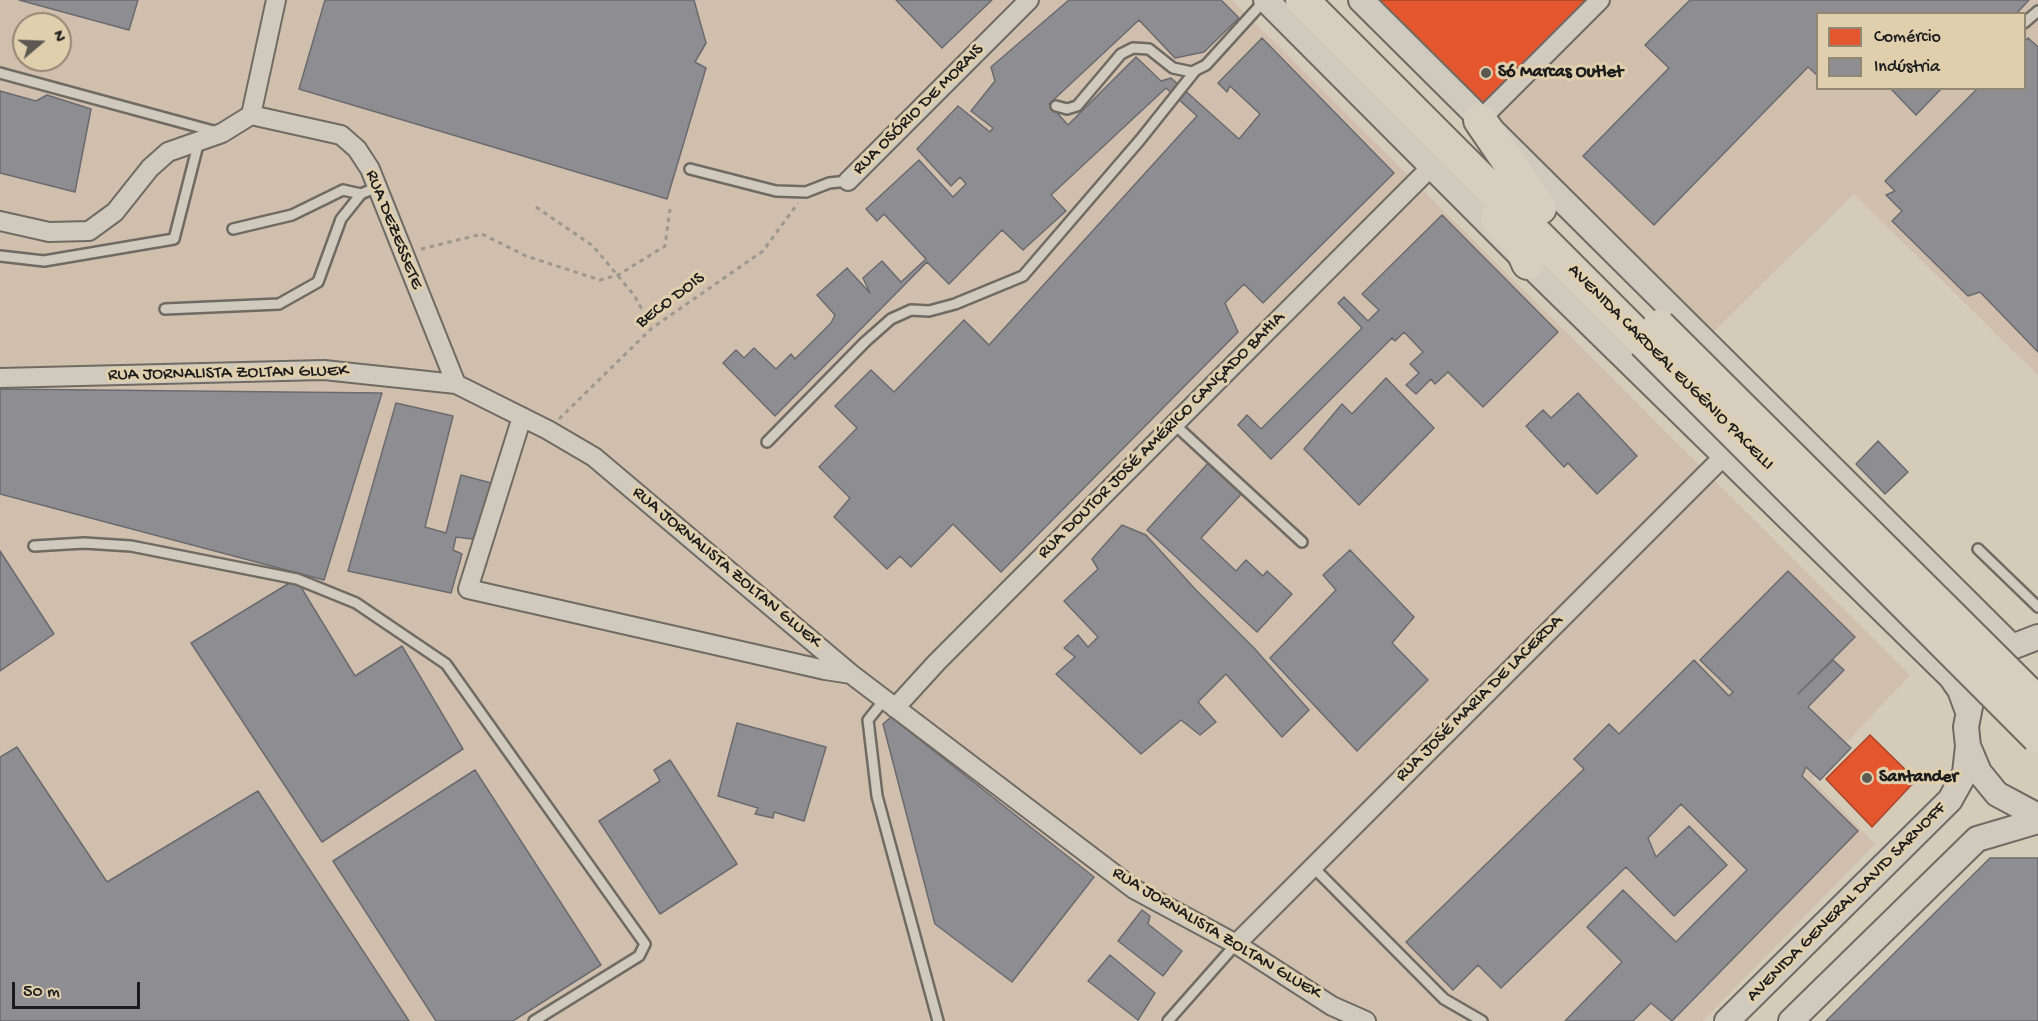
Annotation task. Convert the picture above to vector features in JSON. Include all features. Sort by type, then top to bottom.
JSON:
[{"type":"highway","name":"AVENIDA CARDEAL EUGÊNIO PACELLI","points":[[1302,0],[1402,100],[1652,334],[2038,703]]},
{"type":"highway","name":"AVENIDA CARDEAL EUGÊNIO PACELLI","points":[[1332,0],[1540,208],[1652,334],[2038,737]]},
{"type":"highway","points":[[1402,100],[1410,117],[1521,247],[1528,263]]},
{"type":"highway","points":[[1480,120],[1540,208]]},
{"type":"main road","name":"AVENIDA CARDEAL EUGÊNIO PACELLI","points":[[1265,0],[1528,263],[1951,677],[1960,690],[1967,709]]},
{"type":"main road","points":[[1361,0],[1403,35],[1480,120],[2012,647]]},
{"type":"main road","points":[[2038,637],[2012,647],[1991,663],[1981,677],[1967,709],[1968,746],[1979,772],[1997,794],[2038,816]]},
{"type":"main road","name":"AVENIDA GENERAL DAVID SARNOFF","points":[[1727,1021],[1950,800],[1965,773],[1968,746]]},
{"type":"main road","points":[[1791,1021],[1977,839],[2038,821]]},
{"type":"street","points":[[0,221],[49,232],[89,231],[115,212],[150,168],[168,152],[222,133],[251,115],[276,0]]},
{"type":"street","name":"RUA OSÓRIO DE MORAIS","points":[[848,181],[1029,0]]},
{"type":"street","points":[[1480,120],[1600,0]]},
{"type":"street","name":"RUA DEZESSETE","points":[[251,115],[340,135],[357,149],[370,169],[369,190],[402,254],[456,384]]},
{"type":"street","name":"RUA DOUTOR JOSÉ AMÉRICO CANÇADO BAHIA","points":[[890,704],[937,662],[1432,166]]},
{"type":"street","name":"RUA JORNALISTA ZOLTAN GLUEK","points":[[0,378],[324,370],[456,384],[548,430],[594,457],[851,674],[1134,889],[1236,944],[1332,1006],[1366,1021]]},
{"type":"street","points":[[522,417],[468,589],[813,668],[851,674]]},
{"type":"street","name":"RUA JOSÉ MARIA DE LACERDA","points":[[1236,944],[1725,455]]},
{"type":"lane","points":[[767,442],[865,342],[891,319],[911,310],[929,311],[955,304],[1023,276],[1140,140],[1195,71],[1206,65],[1265,0]]},
{"type":"lane","points":[[1056,106],[1067,109],[1077,106],[1121,54],[1133,48],[1149,49],[1173,68],[1195,71]]},
{"type":"lane","points":[[0,73],[222,133]]},
{"type":"lane","points":[[0,256],[44,261],[174,239],[199,141]]},
{"type":"lane","name":"RUA OSÓRIO DE MORAIS","points":[[690,169],[776,191],[806,192],[829,183],[848,181]]},
{"type":"lane","points":[[233,229],[292,215],[343,190],[369,190]]},
{"type":"lane","points":[[165,309],[279,304],[318,282],[341,219],[369,190]]},
{"type":"lane","points":[[1174,424],[1302,542]]},
{"type":"lane","points":[[34,546],[84,543],[131,546],[297,579],[356,603],[446,663],[645,944],[639,956],[534,1021]]},
{"type":"lane","points":[[1978,549],[2038,607]]},
{"type":"lane","points":[[890,704],[868,720],[877,796],[938,1021]]},
{"type":"lane","points":[[1313,867],[1444,999],[1482,1021]]},
{"type":"lane","points":[[1168,1021],[1236,944]]},
{"type":"path","name":"BECO DOIS","points":[[548,430],[652,328],[763,251],[806,192]]},
{"type":"path","points":[[536,207],[593,246],[634,295],[652,328]]},
{"type":"path","points":[[402,254],[482,234],[526,256],[600,280],[618,275],[665,246],[670,209]]},
{"type":"shaded area","points":[[0,0],[1232,0],[1910,675],[1812,779],[1875,844],[1703,1021],[0,1021]]},
{"type":"shaded area","points":[[1375,0],[2038,0],[2038,375],[1854,194],[1712,333]]},
{"type":"building: Comércio","name":"Só Marcas Outlet","points":[[1375,0],[1599,0],[1485,114]]},
{"type":"building: Comércio","points":[[1870,735],[1916,780],[1872,827],[1826,779]]},
{"type":"building: Indústria","points":[[19,0],[138,0],[129,30],[72,14],[72,12],[63,12]]},
{"type":"building: Indústria","points":[[325,0],[694,0],[706,43],[695,62],[706,68],[667,199],[299,89]]},
{"type":"building: Indústria","points":[[896,0],[992,0],[942,48]]},
{"type":"building: Indústria","points":[[1069,0],[1221,0],[1239,18],[1204,52],[1175,58],[1139,20],[1049,104],[1068,125],[1136,57],[1161,81],[1171,78],[1239,139],[1260,114],[1230,86],[1227,92],[1218,83],[1262,38],[1394,173],[1263,303],[1244,284],[1225,303],[1238,332],[1001,572],[953,524],[911,567],[900,556],[887,569],[834,517],[850,498],[819,467],[857,428],[835,406],[871,370],[894,392],[964,320],[989,345],[1197,116],[1166,88],[1051,195],[1066,211],[1023,250],[1002,230],[949,284],[927,262],[775,416],[723,363],[736,350],[744,358],[754,348],[776,369],[791,354],[795,359],[831,323],[835,315],[817,295],[847,268],[870,293],[863,278],[882,261],[901,282],[926,259],[884,214],[877,221],[866,209],[919,160],[953,197],[966,184],[960,177],[951,186],[917,149],[958,106],[990,132],[993,128],[971,111],[995,81],[991,67]]},
{"type":"building: Indústria","points":[[1690,0],[2029,0],[2018,12],[1816,12],[1816,74],[1808,67],[1654,225],[1583,156],[1669,68],[1645,45]]},
{"type":"building: Indústria","points":[[2028,38],[2038,47],[2038,352],[1980,292],[1968,296],[1892,221],[1902,211],[1886,195],[1895,191],[1885,181],[1976,90],[2026,90],[2026,40]]},
{"type":"building: Indústria","points":[[1892,90],[1940,90],[1916,115]]},
{"type":"building: Indústria","points":[[0,91],[36,101],[47,95],[91,109],[75,192],[0,173]]},
{"type":"building: Indústria","points":[[1442,215],[1558,332],[1483,407],[1448,372],[1435,384],[1431,379],[1416,394],[1406,385],[1419,373],[1410,364],[1423,352],[1404,332],[1395,341],[1392,338],[1271,459],[1238,425],[1247,415],[1261,429],[1362,328],[1338,303],[1344,297],[1368,321],[1379,310],[1362,294]]},
{"type":"building: Indústria","points":[[1386,378],[1434,428],[1359,505],[1304,449],[1342,404],[1352,414]]},
{"type":"building: Indústria","points":[[0,389],[382,393],[324,580],[0,494]]},
{"type":"building: Indústria","points":[[1578,393],[1637,456],[1597,494],[1568,463],[1564,467],[1526,426],[1543,410],[1551,418]]},
{"type":"building: Indústria","points":[[396,403],[453,416],[425,527],[446,533],[461,475],[495,484],[480,540],[456,537],[453,550],[462,554],[451,593],[348,571]]},
{"type":"building: Indústria","points":[[1878,441],[1908,472],[1885,494],[1856,464]]},
{"type":"building: Indústria","points":[[1211,460],[1244,491],[1201,538],[1236,571],[1246,560],[1263,576],[1267,571],[1292,594],[1257,632],[1147,530]]},
{"type":"building: Indústria","points":[[1122,525],[1146,535],[1195,589],[1254,648],[1309,710],[1282,737],[1226,674],[1198,702],[1216,722],[1200,735],[1181,720],[1141,754],[1056,674],[1075,657],[1064,648],[1078,635],[1088,647],[1098,637],[1064,601],[1098,569],[1092,559]]},
{"type":"building: Indústria","points":[[1350,550],[1414,617],[1392,643],[1428,680],[1357,751],[1270,658],[1336,590],[1323,575]]},
{"type":"building: Indústria","points":[[0,551],[54,634],[0,671]]},
{"type":"building: Indústria","points":[[1788,571],[1855,637],[1798,694],[1833,660],[1844,670],[1808,707],[1851,748],[1820,780],[1806,767],[1802,776],[1858,831],[1672,1021],[1651,1003],[1633,1021],[1565,1021],[1622,962],[1587,927],[1623,890],[1676,942],[1747,870],[1681,804],[1648,838],[1656,857],[1689,826],[1727,865],[1674,916],[1626,867],[1501,988],[1478,965],[1453,990],[1406,942],[1584,769],[1574,759],[1609,724],[1619,734],[1694,660],[1729,696],[1733,692],[1700,660]]},
{"type":"building: Indústria","points":[[296,579],[355,676],[402,646],[463,749],[322,842],[191,643]]},
{"type":"building: Indústria","points":[[891,717],[1094,877],[1012,982],[935,924],[883,724]]},
{"type":"building: Indústria","points":[[737,723],[826,747],[804,821],[774,812],[773,818],[755,814],[758,808],[718,796]]},
{"type":"building: Indústria","points":[[17,747],[107,882],[258,791],[409,1021],[0,1021],[0,757]]},
{"type":"building: Indústria","points":[[670,760],[737,864],[660,914],[599,821],[660,781],[654,770]]},
{"type":"building: Indústria","points":[[475,770],[601,965],[513,1021],[436,1021],[333,861]]},
{"type":"building: Indústria","points":[[1990,858],[2038,858],[2038,1021],[1826,1021]]},
{"type":"building: Indústria","points":[[1142,910],[1150,916],[1148,924],[1182,951],[1163,976],[1118,941]]},
{"type":"building: Indústria","points":[[1110,955],[1155,993],[1138,1020],[1088,981]]},
{"type":"place","name":"Só Marcas Outlet","points":[[1486,73]]},
{"type":"place","name":"Santander","points":[[1867,778]]}]
